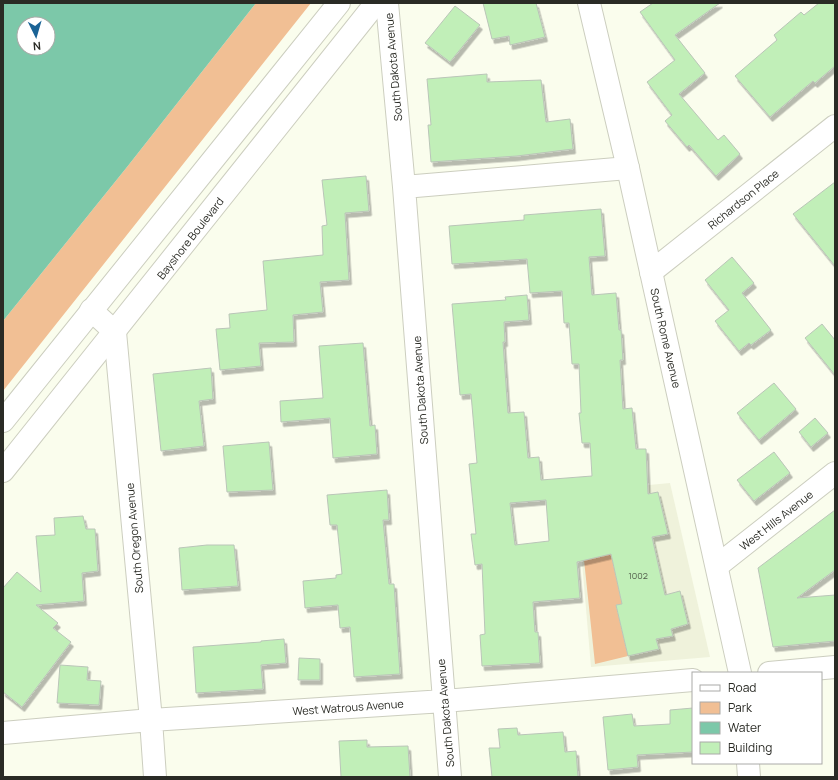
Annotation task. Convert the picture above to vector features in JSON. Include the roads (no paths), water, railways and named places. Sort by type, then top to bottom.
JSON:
[{"type":"street","points":[[3,420],[339,3]]},
{"type":"street","name":"Bayshore Boulevard","points":[[3,472],[376,3]]},
{"type":"street","name":"South Dakota Avenue","points":[[387,3],[404,187],[450,777]]},
{"type":"street","name":"South Rome Avenue","points":[[589,3],[628,168],[740,672]]},
{"type":"street","name":"Richardson Place","points":[[651,272],[835,126]]},
{"type":"street","points":[[404,187],[628,168]]},
{"type":"street","points":[[91,310],[115,332]]},
{"type":"street","name":"South Oregon Avenue","points":[[115,332],[155,777]]},
{"type":"street","name":"West Hills Avenue","points":[[717,566],[835,473]]},
{"type":"street","points":[[780,672],[835,667]]},
{"type":"street","name":"West Watrous Avenue","points":[[3,733],[151,720],[444,702],[692,680]]},
{"type":"street","points":[[748,764],[749,777]]},
{"type":"water","points":[[3,3],[256,3],[3,321]]}]
